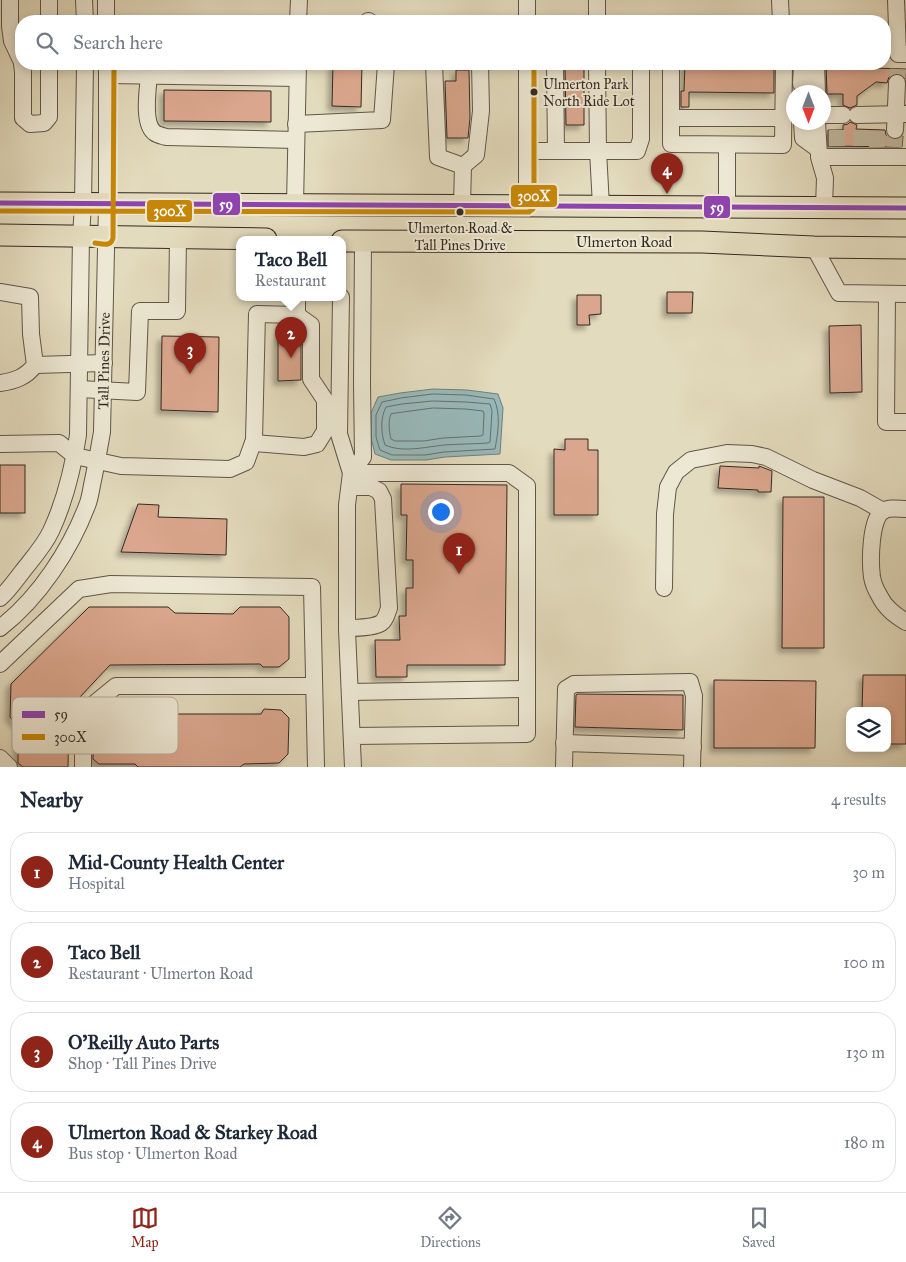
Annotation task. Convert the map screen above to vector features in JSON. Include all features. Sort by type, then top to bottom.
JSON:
[{"type":"main road","points":[[0,203],[906,208]]},
{"type":"main road","points":[[0,235],[236,239]]},
{"type":"main road","name":"Ulmerton Road","points":[[349,241],[693,242],[814,247],[906,248]]},
{"type":"street","points":[[49,0],[49,15]]},
{"type":"street","points":[[84,0],[85,15]]},
{"type":"street","points":[[106,0],[106,15]]},
{"type":"street","points":[[298,15],[299,0]]},
{"type":"street","points":[[527,0],[527,15]]},
{"type":"street","points":[[597,0],[597,15]]},
{"type":"street","points":[[780,0],[781,15]]},
{"type":"street","points":[[818,153],[850,125],[900,123],[896,0]]},
{"type":"street","points":[[6,7],[12,41],[15,47]]},
{"type":"street","points":[[23,70],[23,118],[30,124],[44,123],[49,117],[49,70]]},
{"type":"street","name":"Tall Pines Drive","points":[[0,598],[8,591],[50,532],[64,500],[75,456],[78,435],[85,70]]},
{"type":"street","name":"Tall Pines Drive","points":[[0,628],[30,600],[62,555],[76,531],[88,502],[98,460],[102,432],[104,363],[107,70]]},
{"type":"street","points":[[114,70],[149,75],[297,71],[295,204]]},
{"type":"street","points":[[149,75],[148,125],[154,133],[166,138],[296,132],[382,120],[386,70]]},
{"type":"street","points":[[434,70],[438,157],[463,166]]},
{"type":"street","points":[[462,205],[463,166],[476,155],[481,111],[480,70]]},
{"type":"street","points":[[527,70],[527,205]]},
{"type":"street","points":[[555,70],[556,151]]},
{"type":"street","points":[[597,70],[601,206]]},
{"type":"street","points":[[527,151],[637,151],[641,139],[641,70]]},
{"type":"street","points":[[671,70],[671,144],[727,145],[783,145],[784,70]]},
{"type":"street","points":[[801,84],[802,70]]},
{"type":"street","points":[[816,70],[817,85]]},
{"type":"street","points":[[671,118],[783,118]]},
{"type":"street","points":[[850,125],[869,151],[898,154]]},
{"type":"street","points":[[802,130],[803,138],[818,153]]},
{"type":"street","points":[[817,130],[818,153],[825,178],[824,207]]},
{"type":"street","points":[[727,145],[728,206]]},
{"type":"street","points":[[78,389],[136,392],[140,311],[176,311],[178,238]]},
{"type":"street","points":[[349,241],[362,384],[363,457],[350,480]]},
{"type":"street","points":[[814,247],[839,293],[906,294]]},
{"type":"street","points":[[0,292],[30,297],[34,364],[29,372],[12,382],[0,383]]},
{"type":"street","points":[[887,294],[886,422],[906,422]]},
{"type":"street","points":[[297,301],[297,315]]},
{"type":"street","points":[[341,301],[339,434],[350,480],[347,505],[347,628],[354,767]]},
{"type":"street","points":[[0,444],[59,443],[75,456],[121,466],[230,469],[246,462],[254,440],[257,314],[297,315],[312,325],[311,379],[325,400],[325,432],[317,444],[304,446],[253,443]]},
{"type":"street","points":[[34,364],[104,363]]},
{"type":"street","points":[[664,588],[665,514],[668,487],[676,472],[691,460],[727,453],[752,454],[766,457],[813,480],[860,498],[883,511]]},
{"type":"street","points":[[350,480],[509,473],[527,486],[527,734],[352,736]]},
{"type":"street","points":[[347,628],[380,624],[389,608],[383,499],[379,491],[350,480]]},
{"type":"street","points":[[906,509],[889,509],[883,511],[878,517],[874,528],[872,560],[872,579],[878,595],[888,609],[906,622]]},
{"type":"street","points":[[0,664],[79,589],[111,584],[312,586],[316,767]]},
{"type":"street","points":[[564,767],[566,689],[574,684],[690,682],[694,696],[692,767]]},
{"type":"street","points":[[103,697],[116,686],[314,686]]},
{"type":"street","points":[[350,692],[527,689]]},
{"type":"street","points":[[564,743],[693,747]]},
{"type":"street","points":[[83,754],[83,767]]},
{"type":"street","points":[[0,758],[9,767]]},
{"type":"water","points":[[433,389],[467,390],[498,394],[503,408],[500,454],[426,460],[391,460],[375,454],[371,438],[371,413],[378,397]]},
{"type":"building","points":[[906,69],[906,79],[902,74],[897,73],[889,77],[887,83],[876,82],[857,96],[857,105],[850,108],[843,105],[843,94],[831,94],[831,85],[827,85],[826,70]]},
{"type":"building","points":[[333,70],[362,70],[361,107],[332,106]]},
{"type":"building","points":[[456,70],[469,70],[470,118],[468,138],[447,138],[445,81],[456,81]]},
{"type":"building","points":[[565,70],[584,70],[584,125],[566,125]]},
{"type":"building","points":[[685,70],[774,70],[774,93],[689,92],[689,107],[681,107],[681,91],[684,91]]},
{"type":"building","points":[[164,90],[271,91],[271,122],[164,121]]},
{"type":"building","points":[[850,122],[857,125],[856,129],[885,130],[886,135],[894,140],[903,136],[902,147],[828,146],[828,130],[843,130],[843,125]]},
{"type":"building","points":[[667,292],[693,292],[692,313],[667,313]]},
{"type":"building","points":[[577,295],[601,295],[601,314],[589,315],[590,325],[577,325]]},
{"type":"building","points":[[861,325],[862,392],[830,393],[829,326]]},
{"type":"building","points":[[278,335],[301,335],[301,380],[278,381]]},
{"type":"building","points":[[162,336],[219,337],[218,412],[161,410]]},
{"type":"building","points":[[565,439],[588,439],[588,450],[598,450],[598,515],[554,515],[554,449],[565,450]]},
{"type":"building","points":[[0,465],[25,465],[25,513],[0,513]]},
{"type":"building","points":[[720,466],[759,468],[759,466],[772,471],[771,492],[718,488]]},
{"type":"building","points":[[401,484],[507,485],[505,665],[407,665],[407,677],[376,677],[375,640],[400,640],[399,616],[406,616],[406,588],[413,588],[413,560],[406,560],[407,515],[401,515]]},
{"type":"building","points":[[783,497],[824,497],[824,648],[782,648]]},
{"type":"building","points":[[138,504],[159,505],[158,517],[227,519],[226,555],[121,552]]},
{"type":"building","points":[[89,607],[168,607],[175,613],[233,614],[240,607],[280,607],[289,617],[289,659],[279,667],[263,667],[260,664],[110,665],[80,697],[12,697],[12,719],[10,717],[11,684]]},
{"type":"building","points":[[863,675],[906,675],[906,744],[891,744],[891,707],[862,707]]},
{"type":"building","points":[[714,680],[816,681],[815,748],[714,748]]},
{"type":"building","points":[[577,694],[683,695],[683,730],[575,727]]},
{"type":"building","points":[[264,709],[281,710],[289,718],[288,754],[279,763],[244,764],[240,767],[138,767],[135,764],[99,764],[93,759],[93,754],[178,754],[178,714],[261,714]]},
{"type":"building","points":[[18,754],[68,754],[68,767],[23,767],[18,763]]},
{"type":"tunnel","points":[[897,83],[898,69]]},
{"type":"tunnel","points":[[861,129],[861,146]]},
{"type":"tunnel","points":[[877,129],[877,147]]},
{"type":"tunnel","points":[[837,130],[837,146]]},
{"type":"tunnel","points":[[894,147],[895,130]]},
{"type":"transit line","name":"300X","points":[[95,243],[109,244],[113,238],[114,70]]},
{"type":"transit line","name":"300X","points":[[0,211],[529,212],[533,209],[534,205],[534,70]]},
{"type":"transit line","name":"59","points":[[0,203],[906,208]]},
{"type":"place","name":"Ulmerton Park North Ride Lot","points":[[534,92]]},
{"type":"place","name":"Ulmerton Road & Starkey Road","points":[[667,194]]},
{"type":"place","name":"Ulmerton Road & Tall Pines Drive","points":[[460,212]]},
{"type":"place","name":"Taco Bell","points":[[291,358]]},
{"type":"place","name":"O'Reilly Auto Parts","points":[[190,374]]},
{"type":"place","name":"Mid-County Health Center","points":[[459,574]]}]
